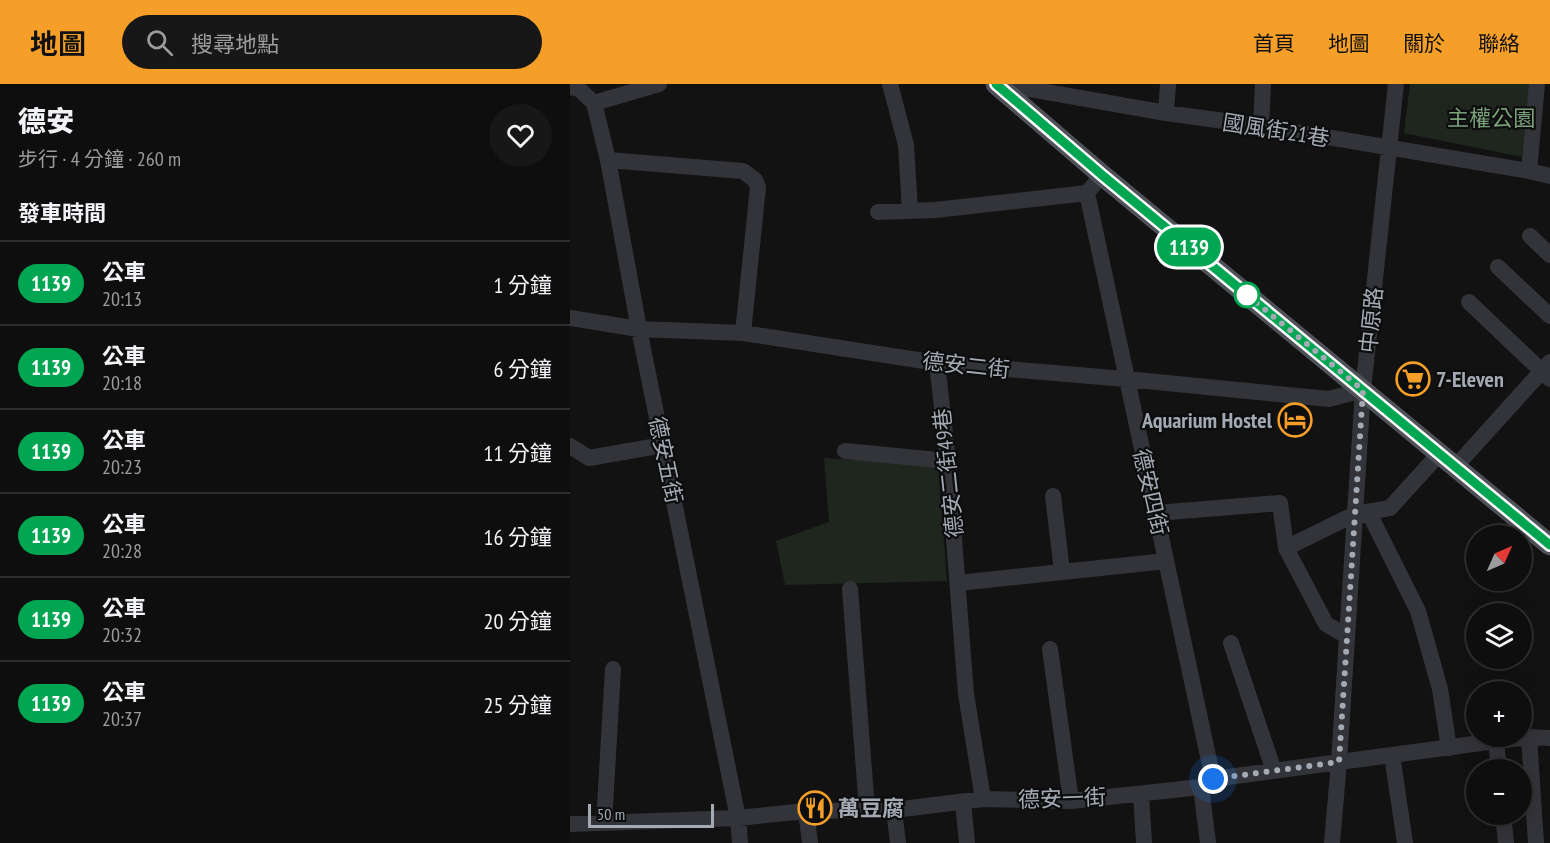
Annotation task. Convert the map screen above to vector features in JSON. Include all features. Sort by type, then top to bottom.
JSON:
[{"type":"main road","points":[[996,84],[1102,175],[1550,545]]},
{"type":"street","points":[[570,87],[579,89],[594,103],[659,84]]},
{"type":"street","points":[[890,84],[906,145],[909,210]]},
{"type":"street","name":"國風街21巷","points":[[1001,84],[1073,90],[1166,113],[1261,126],[1550,176]]},
{"type":"street","points":[[1166,113],[1168,84]]},
{"type":"street","points":[[1261,126],[1263,84]]},
{"type":"street","name":"中原路","points":[[1332,843],[1363,390],[1396,84]]},
{"type":"street","points":[[1530,171],[1537,84],[1550,85]]},
{"type":"street","name":"德安五街","points":[[594,103],[608,160],[639,329],[738,818],[740,843]]},
{"type":"street","points":[[608,160],[743,171],[755,180],[758,187],[743,333]]},
{"type":"street","points":[[878,212],[935,210],[1087,193],[1102,175]]},
{"type":"street","name":"德安四街","points":[[1087,193],[1166,561],[1207,783],[1208,843]]},
{"type":"street","points":[[1530,236],[1550,255]]},
{"type":"street","points":[[1498,267],[1550,316]]},
{"type":"street","points":[[1286,548],[1355,514],[1390,508],[1547,370],[1469,302]]},
{"type":"street","name":"德安二街","points":[[570,318],[639,329],[743,333],[937,363],[1329,399],[1363,390]]},
{"type":"street","name":"德安二街49巷","points":[[937,363],[948,461],[966,694],[982,799]]},
{"type":"street","points":[[570,446],[589,459],[663,445]]},
{"type":"street","points":[[845,451],[948,461]]},
{"type":"street","points":[[1053,496],[1062,571]]},
{"type":"street","points":[[1156,513],[1280,503],[1286,548],[1326,624],[1347,636]]},
{"type":"street","points":[[1355,514],[1370,515],[1418,612],[1440,689],[1449,748]]},
{"type":"street","points":[[958,584],[1166,561]]},
{"type":"street","points":[[850,589],[867,809]]},
{"type":"street","points":[[1231,643],[1274,771]]},
{"type":"street","points":[[1050,649],[1071,801]]},
{"type":"street","points":[[604,823],[613,669]]},
{"type":"street","name":"德安一街","points":[[1532,737],[1550,738]]},
{"type":"street","name":"德安一街","points":[[570,824],[738,818],[806,811],[894,810],[982,799],[1071,801],[1141,794],[1274,771],[1466,745]]},
{"type":"street","points":[[1529,747],[1536,843]]},
{"type":"street","points":[[1392,755],[1406,843]]},
{"type":"street","points":[[1141,794],[1144,843]]},
{"type":"street","points":[[963,803],[967,843]]},
{"type":"street","points":[[894,810],[898,843]]},
{"type":"street","points":[[806,811],[810,843]]},
{"type":"street","points":[[1504,825],[1506,843]]},
{"type":"green space","name":"主權公園","points":[[1410,84],[1530,84],[1522,157],[1404,133]]},
{"type":"green space","points":[[824,458],[938,465],[947,581],[785,585],[776,541],[829,522]]},
{"type":"bus line","name":"1139","points":[[996,84],[1102,175],[1550,545]]},
{"type":"place","name":"7-Eleven","points":[[1413,379]]},
{"type":"place","name":"Aquarium Hostel","points":[[1295,420]]},
{"type":"place","name":"萬豆腐","points":[[815,808]]},
{"type":"route","points":[[1213,779],[1339,762],[1363,390],[1241,290],[1247,295]]}]
